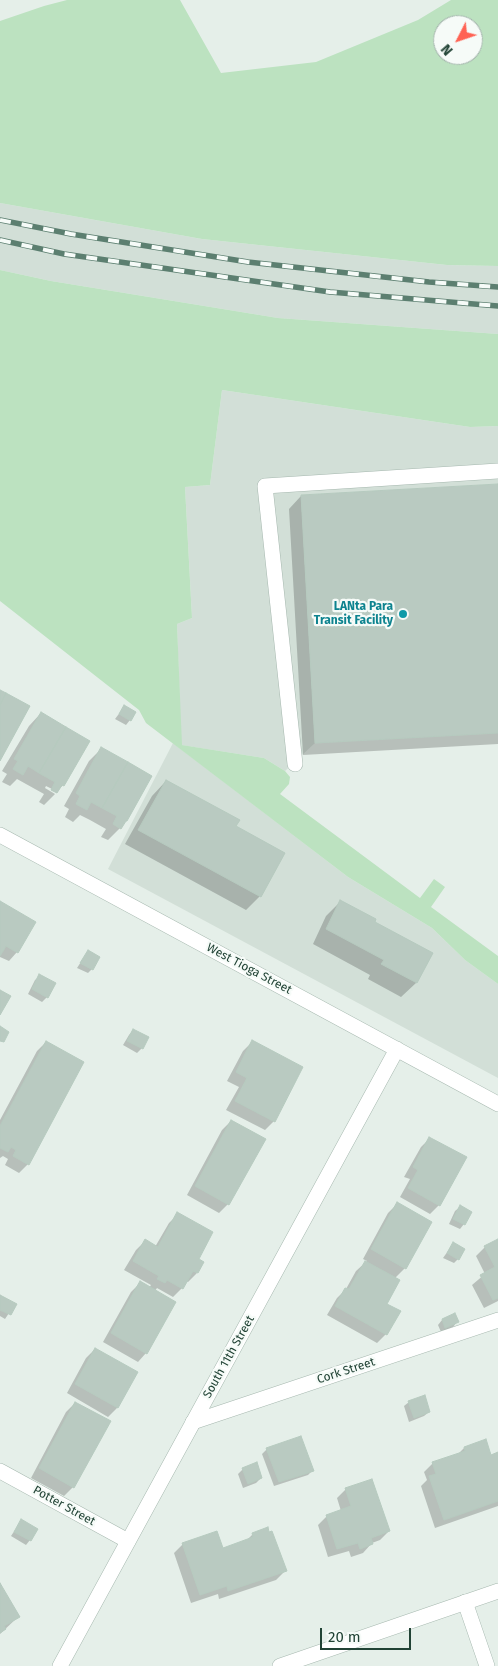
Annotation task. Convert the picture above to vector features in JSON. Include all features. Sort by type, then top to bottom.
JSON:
[{"type":"street","points":[[295,764],[265,486],[498,471]]},
{"type":"street","name":"West Tioga Street","points":[[0,835],[498,1104]]},
{"type":"street","name":"South 11th Street","points":[[60,1666],[397,1049]]},
{"type":"street","name":"Cork Street","points":[[193,1422],[498,1320]]},
{"type":"street","name":"Potter Street","points":[[0,1471],[128,1541]]},
{"type":"street","points":[[280,1666],[498,1591]]},
{"type":"street","points":[[466,1602],[487,1666]]},
{"type":"shaded area","points":[[0,203],[202,239],[447,265],[498,266],[498,334],[278,318],[51,281],[0,270]]},
{"type":"shaded area","points":[[222,390],[470,427],[498,426],[498,484],[301,495],[315,743],[285,771],[264,758],[181,745],[177,624],[192,618],[185,487],[210,485]]},
{"type":"shaded area","points":[[173,743],[348,877],[432,928],[465,960],[498,984],[498,1078],[108,869]]},
{"type":"green space","points":[[67,0],[180,0],[221,73],[316,62],[418,20],[451,0],[498,0],[498,266],[447,265],[202,239],[0,203],[0,21]]},
{"type":"green space","points":[[0,270],[51,281],[278,318],[498,334],[498,426],[470,427],[222,390],[210,485],[185,487],[192,618],[177,624],[182,745],[264,758],[285,771],[290,777],[289,784],[280,794],[420,898],[434,879],[445,887],[431,907],[498,956],[498,984],[465,960],[432,928],[348,877],[146,723],[139,710],[0,601]]},
{"type":"building","name":"LANta Para Transit Facility","points":[[498,484],[498,733],[315,743],[301,495]]},
{"type":"building","points":[[0,690],[6,693],[0,705]]},
{"type":"building","points":[[6,693],[30,706],[0,761],[0,705]]},
{"type":"building","points":[[124,705],[136,712],[131,721],[119,714]]},
{"type":"building","points":[[41,712],[66,727],[39,773],[28,766],[23,775],[13,769],[18,761],[14,759]]},
{"type":"building","points":[[66,727],[90,741],[64,786],[62,785],[57,793],[51,790],[55,782],[39,773]]},
{"type":"building","points":[[101,747],[128,762],[102,808],[91,802],[87,810],[76,804],[80,796],[76,793]]},
{"type":"building","points":[[128,762],[152,776],[121,829],[113,824],[117,816],[102,808]]},
{"type":"building","points":[[166,780],[240,820],[236,826],[285,853],[261,897],[138,830]]},
{"type":"building","points":[[340,900],[376,919],[375,922],[433,953],[417,983],[381,964],[384,960],[326,929]]},
{"type":"building","points":[[0,901],[36,922],[18,953],[6,946],[0,956]]},
{"type":"building","points":[[88,950],[100,957],[93,970],[80,963]]},
{"type":"building","points":[[39,974],[56,983],[48,998],[32,989]]},
{"type":"building","points":[[0,990],[11,996],[0,1015]]},
{"type":"building","points":[[0,1026],[9,1032],[4,1042],[0,1041]]},
{"type":"building","points":[[133,1029],[149,1037],[143,1049],[127,1041]]},
{"type":"building","points":[[252,1040],[303,1067],[275,1122],[235,1101],[247,1078],[236,1072]]},
{"type":"building","points":[[46,1041],[84,1062],[29,1165],[13,1156],[16,1150],[11,1147],[8,1152],[0,1148],[0,1126]]},
{"type":"building","points":[[231,1120],[266,1139],[229,1205],[195,1186]]},
{"type":"building","points":[[429,1137],[467,1157],[440,1206],[408,1188],[418,1170],[413,1167]]},
{"type":"building","points":[[397,1202],[432,1222],[406,1269],[371,1249]]},
{"type":"building","points":[[460,1205],[472,1212],[465,1225],[453,1219]]},
{"type":"building","points":[[177,1212],[213,1232],[199,1259],[204,1262],[198,1273],[193,1271],[183,1289],[167,1280],[165,1283],[157,1279],[159,1276],[133,1261],[145,1239],[158,1247]]},
{"type":"building","points":[[498,1239],[498,1298],[493,1300],[480,1275],[495,1267],[484,1246]]},
{"type":"building","points":[[453,1242],[465,1249],[459,1260],[447,1253]]},
{"type":"building","points":[[365,1261],[400,1280],[387,1304],[401,1311],[387,1335],[335,1306],[345,1288],[349,1289]]},
{"type":"building","points":[[140,1281],[176,1302],[147,1354],[111,1333]]},
{"type":"building","points":[[0,1295],[17,1304],[11,1315],[0,1310]]},
{"type":"building","points":[[455,1313],[459,1322],[445,1328],[442,1319]]},
{"type":"building","points":[[95,1348],[138,1372],[118,1408],[75,1384]]},
{"type":"building","points":[[425,1395],[430,1412],[414,1418],[408,1401]]},
{"type":"building","points":[[75,1402],[111,1421],[74,1488],[39,1468]]},
{"type":"building","points":[[301,1436],[314,1471],[279,1482],[266,1448]]},
{"type":"building","points":[[486,1439],[491,1455],[498,1452],[498,1501],[444,1520],[429,1476],[436,1474],[432,1462],[465,1451],[464,1447]]},
{"type":"building","points":[[257,1462],[262,1478],[248,1484],[242,1468]]},
{"type":"building","points":[[372,1479],[390,1531],[371,1538],[373,1544],[360,1549],[358,1543],[337,1549],[326,1515],[351,1506],[345,1488]]},
{"type":"building","points":[[21,1519],[38,1529],[31,1541],[14,1532]]},
{"type":"building","points":[[268,1527],[269,1532],[272,1531],[287,1571],[228,1591],[227,1586],[200,1595],[182,1543],[217,1531],[223,1548],[253,1537],[252,1533]]},
{"type":"building","points":[[0,1583],[20,1617],[4,1626],[6,1629],[0,1633]]},
{"type":"railway","points":[[0,220],[71,234],[248,262],[429,282],[498,287]]},
{"type":"railway","points":[[0,240],[64,254],[330,292],[498,306]]},
{"type":"place","name":"LANta Para Transit Facility","points":[[403,614]]}]
